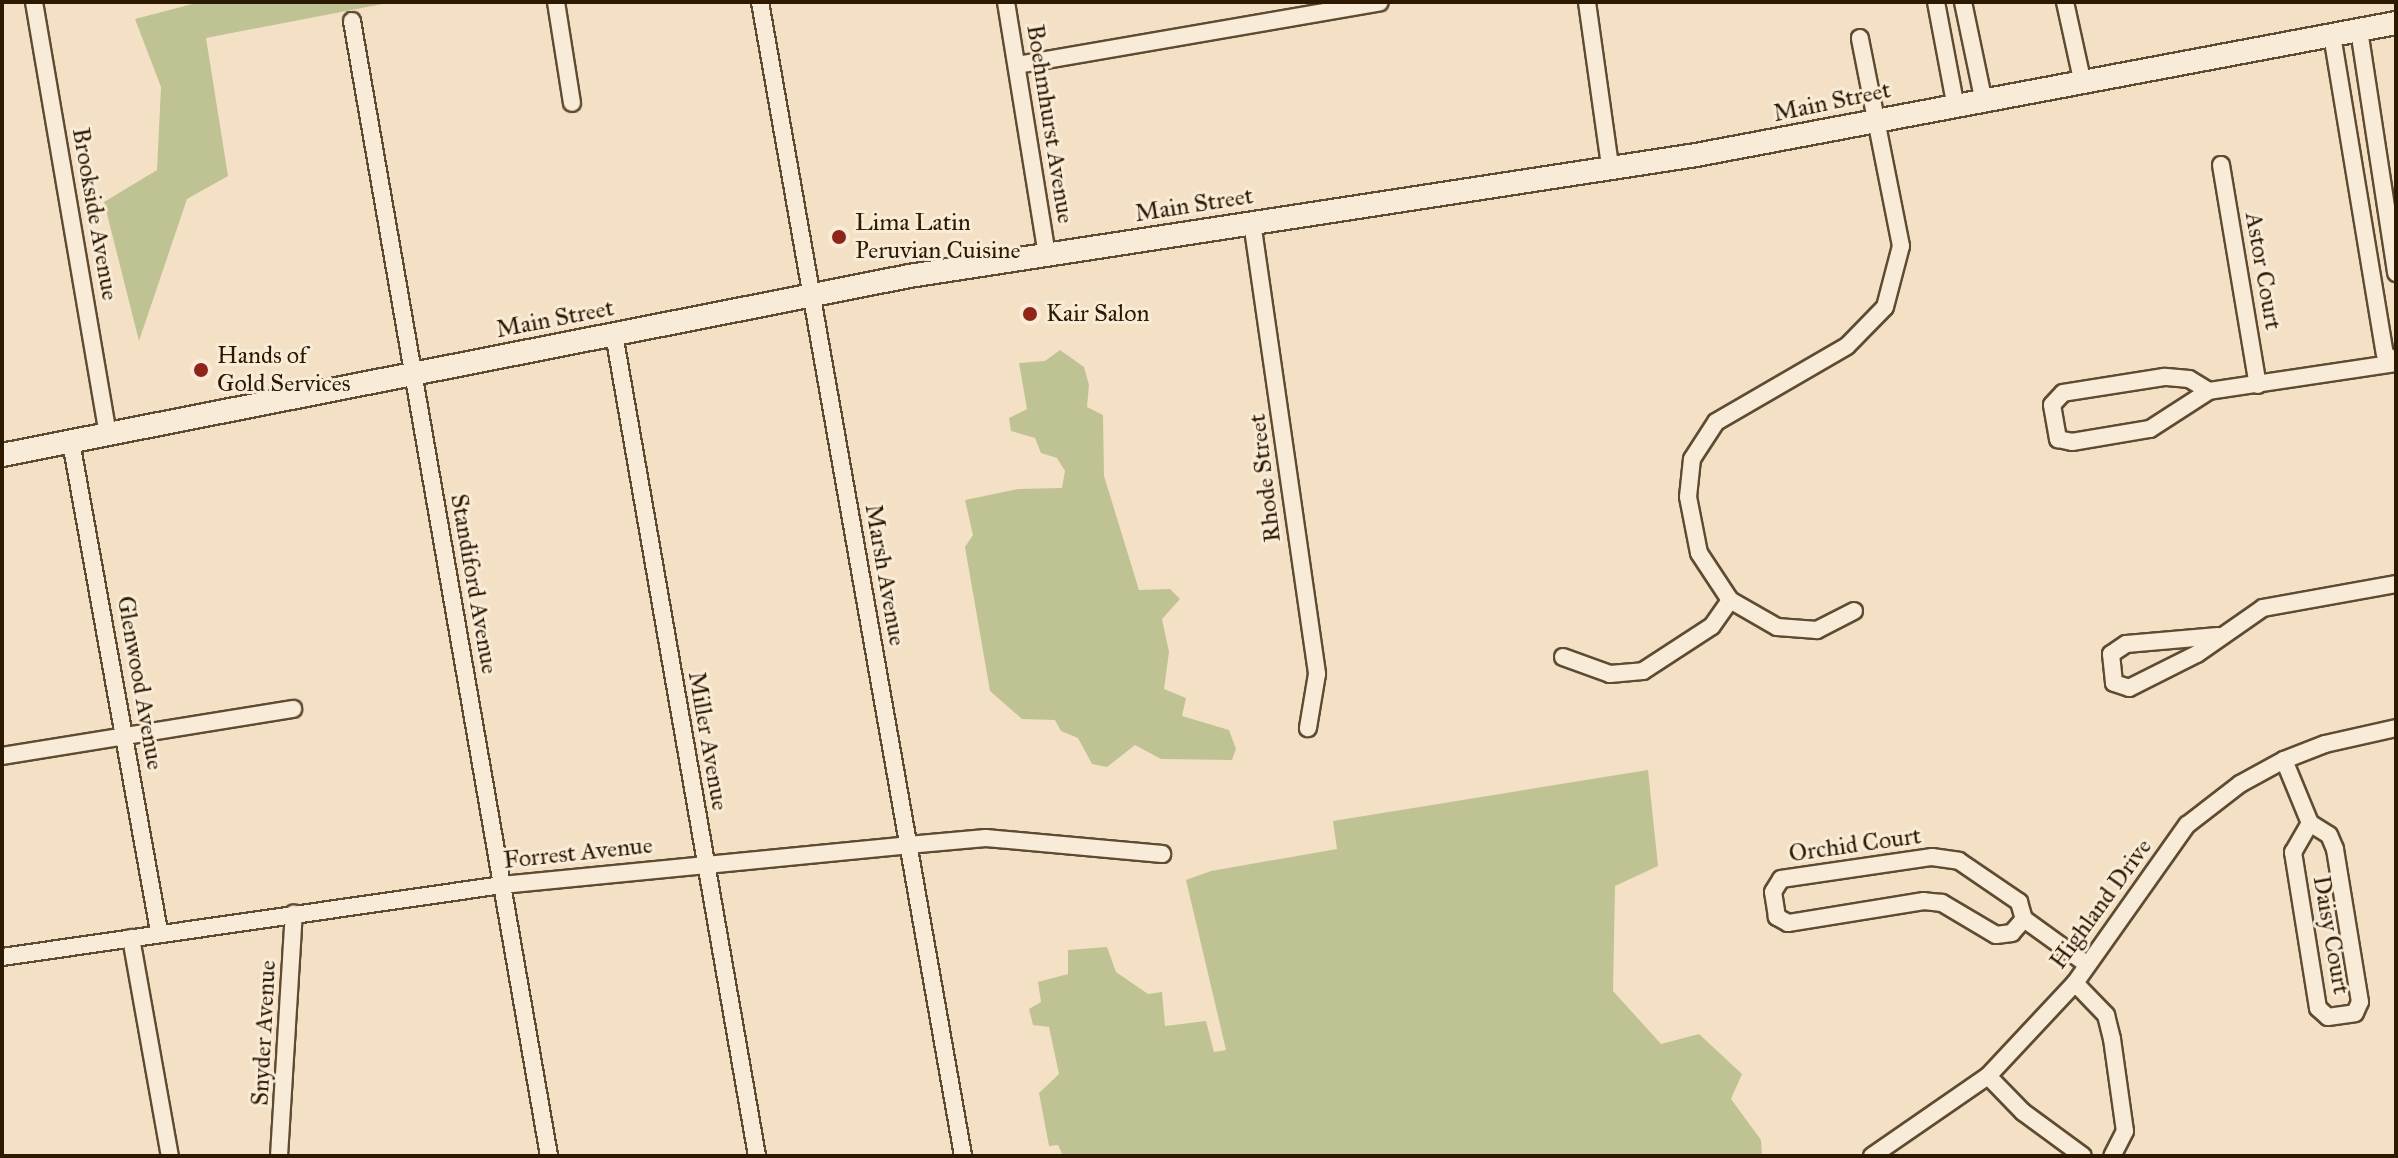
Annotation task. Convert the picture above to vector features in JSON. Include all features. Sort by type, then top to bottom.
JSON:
[{"type":"main road","name":"Main Street","points":[[2,455],[812,295],[1047,254],[1610,165],[1696,155],[2082,79],[2396,23]]},
{"type":"street","name":"Brookside Avenue","points":[[34,2],[108,434]]},
{"type":"street","points":[[572,103],[556,4],[574,2]]},
{"type":"street","name":"Marsh Avenue","points":[[760,2],[963,1156]]},
{"type":"street","name":"Boehmhurst Avenue","points":[[1006,2],[1047,254]]},
{"type":"street","points":[[1017,65],[1380,2]]},
{"type":"street","points":[[1587,2],[1610,165]]},
{"type":"street","points":[[1936,2],[1955,103]]},
{"type":"street","points":[[1963,2],[1983,98]]},
{"type":"street","points":[[2065,2],[2082,79]]},
{"type":"street","name":"Standiford Avenue","points":[[352,21],[549,1156]]},
{"type":"street","points":[[2359,30],[2391,206],[2396,273]]},
{"type":"street","points":[[2332,35],[2385,354],[2396,363]]},
{"type":"street","points":[[1854,611],[1817,630],[1777,627],[1730,600],[1699,553],[1688,497],[1692,459],[1716,422],[1847,346],[1885,307],[1901,246],[1860,38]]},
{"type":"street","name":"Astor Court","points":[[2221,165],[2258,385]]},
{"type":"street","points":[[2361,211],[2391,206]]},
{"type":"street","name":"Rhode Street","points":[[1252,222],[1317,674],[1308,728]]},
{"type":"street","name":"Miller Avenue","points":[[614,334],[757,1156]]},
{"type":"street","points":[[2209,391],[2189,379],[2164,377],[2063,393],[2052,405],[2058,439],[2072,442],[2150,429],[2209,391],[2396,363]]},
{"type":"street","name":"Glenwood Avenue","points":[[71,442],[126,735],[159,933]]},
{"type":"street","points":[[2218,636],[2126,644],[2111,654],[2114,683],[2129,688],[2197,654],[2218,636],[2263,608],[2396,584]]},
{"type":"street","points":[[1563,657],[1610,674],[1643,671],[1712,626],[1730,600]]},
{"type":"street","points":[[2,756],[293,709]]},
{"type":"street","name":"Highland Drive","points":[[1872,1156],[1988,1076],[2075,983],[2085,963],[2187,825],[2240,784],[2284,760],[2325,744],[2396,728]]},
{"type":"street","name":"Daisy Court","points":[[2284,760],[2310,823],[2329,835],[2335,849],[2360,1002],[2355,1013],[2328,1017],[2318,1008],[2293,852],[2310,823]]},
{"type":"street","name":"Forrest Avenue","points":[[2,957],[502,885],[986,838],[1162,854]]},
{"type":"street","name":"Orchid Court","points":[[2024,919],[2012,933],[1996,935],[1960,912],[1924,901],[1788,923],[1777,917],[1773,892],[1781,879],[1932,857],[1959,861],[2019,902],[2024,919],[2085,963]]},
{"type":"street","name":"Snyder Avenue","points":[[279,1156],[294,913]]},
{"type":"street","points":[[131,938],[170,1156]]},
{"type":"street","points":[[2075,983],[2106,1015],[2112,1039],[2125,1131],[2112,1156]]},
{"type":"street","points":[[1988,1076],[2023,1112],[2083,1156]]},
{"type":"green space","points":[[200,2],[393,2],[206,38],[228,176],[187,199],[139,341],[104,202],[157,170],[161,87],[135,19]]},
{"type":"green space","points":[[1060,350],[1084,367],[1089,385],[1087,407],[1103,415],[1104,476],[1139,590],[1170,589],[1180,599],[1162,619],[1169,652],[1164,689],[1186,698],[1182,716],[1229,730],[1236,749],[1232,760],[1161,759],[1135,745],[1107,767],[1092,764],[1078,738],[1061,731],[1055,720],[1022,719],[990,691],[965,547],[973,535],[965,500],[1018,489],[1062,488],[1065,471],[1057,458],[1041,453],[1035,438],[1011,431],[1009,418],[1027,409],[1019,363],[1045,361]]},
{"type":"green space","points":[[1648,770],[1658,866],[1615,886],[1613,991],[1661,1044],[1699,1034],[1742,1074],[1731,1099],[1761,1140],[1762,1156],[1063,1156],[1058,1145],[1049,1146],[1039,1093],[1059,1074],[1049,1027],[1033,1025],[1029,1009],[1041,1002],[1038,982],[1068,974],[1068,950],[1107,947],[1116,972],[1148,994],[1162,992],[1165,1026],[1206,1021],[1214,1052],[1226,1050],[1186,880],[1211,871],[1337,849],[1333,821]]},
{"type":"place","name":"Lima Latin Peruvian Cuisine","points":[[839,237]]},
{"type":"place","name":"Kair Salon","points":[[1030,314]]},
{"type":"place","name":"Hands of Gold Services","points":[[201,370]]}]
